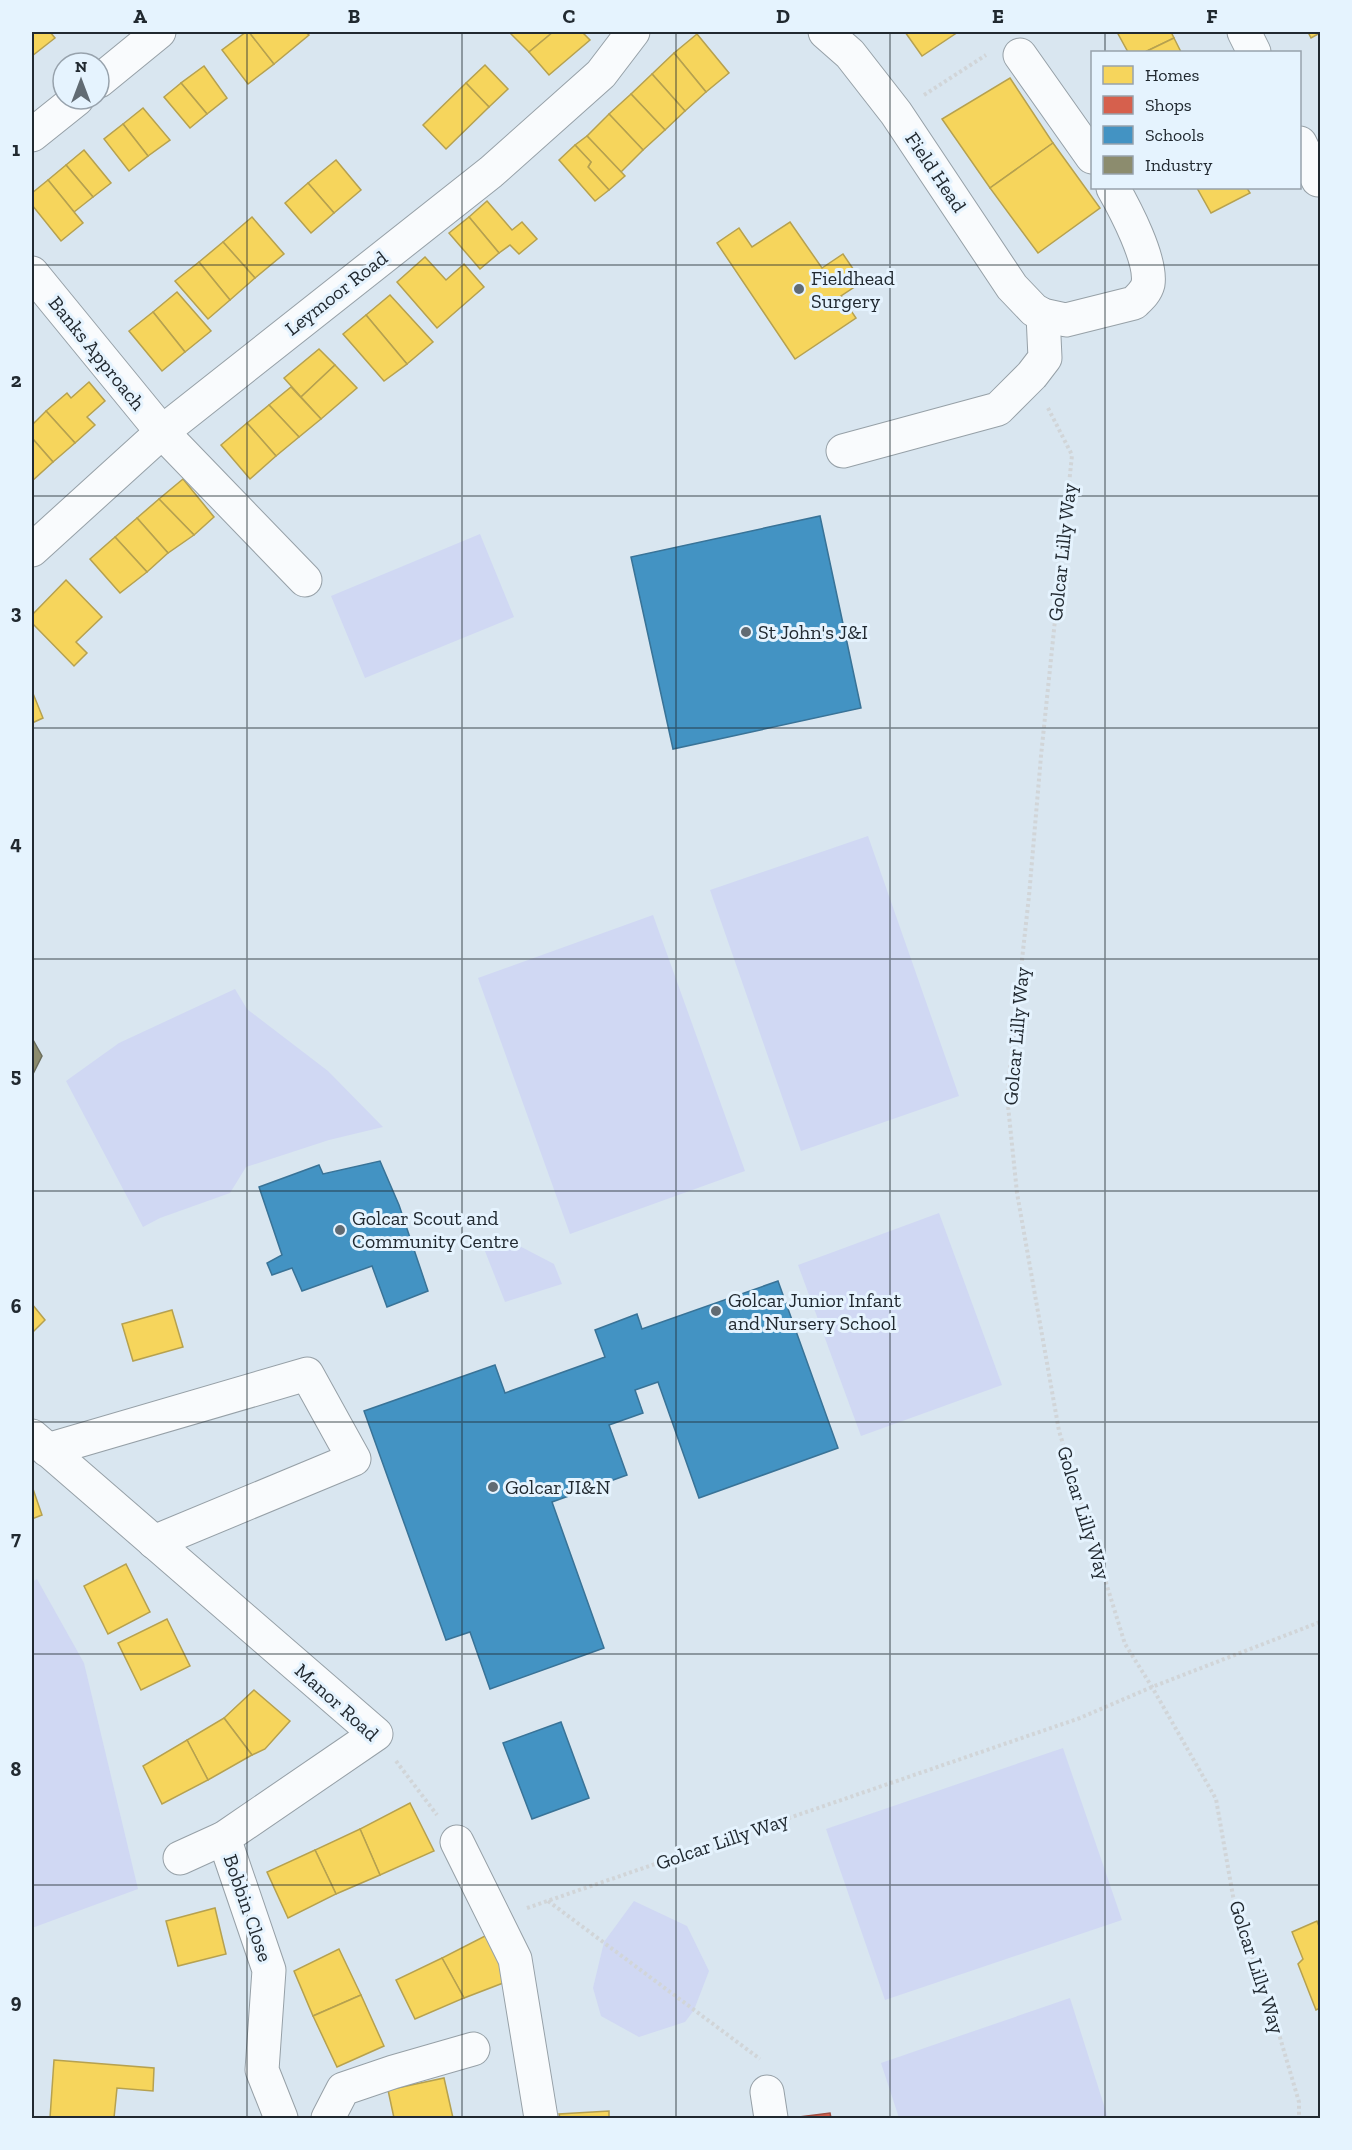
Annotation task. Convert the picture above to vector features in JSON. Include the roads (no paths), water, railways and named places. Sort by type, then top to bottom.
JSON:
[{"type":"street","points":[[111,71],[159,32]]},
{"type":"street","name":"Leymoor Road","points":[[32,550],[162,432],[491,172],[601,74],[633,32]]},
{"type":"street","name":"Field Head","points":[[825,32],[850,54],[896,113],[1012,287],[1034,310],[1043,315]]},
{"type":"street","points":[[1244,32],[1254,51]]},
{"type":"street","points":[[1006,52],[1091,157]]},
{"type":"street","points":[[32,135],[62,111]]},
{"type":"street","points":[[1301,147],[1317,180]]},
{"type":"street","points":[[843,451],[998,409],[1032,375],[1045,358],[1043,315],[1066,320],[1134,303],[1143,295],[1148,276],[1143,256],[1136,234],[1114,189]]},
{"type":"street","name":"Banks Approach","points":[[32,273],[162,432],[305,580]]},
{"type":"street","points":[[39,1443],[307,1374],[354,1460],[154,1542]]},
{"type":"street","name":"Manor Road","points":[[39,1443],[376,1734]]},
{"type":"street","name":"Bobbin Close","points":[[180,1858],[224,1838],[376,1734]]},
{"type":"street","name":"Bobbin Close","points":[[224,1838],[269,1970],[262,2070],[281,2118]]},
{"type":"street","points":[[457,1842],[514,1959],[542,2118]]},
{"type":"street","points":[[328,2118],[343,2089],[473,2049]]},
{"type":"place","name":"Fieldhead Surgery","points":[[799,289]]},
{"type":"place","name":"St John's J&I","points":[[746,632]]},
{"type":"place","name":"Golcar Scout and Community Centre","points":[[340,1230]]},
{"type":"place","name":"Golcar Junior Infant and Nursery School","points":[[716,1311]]},
{"type":"place","name":"Golcar JI&N","points":[[493,1487]]}]
